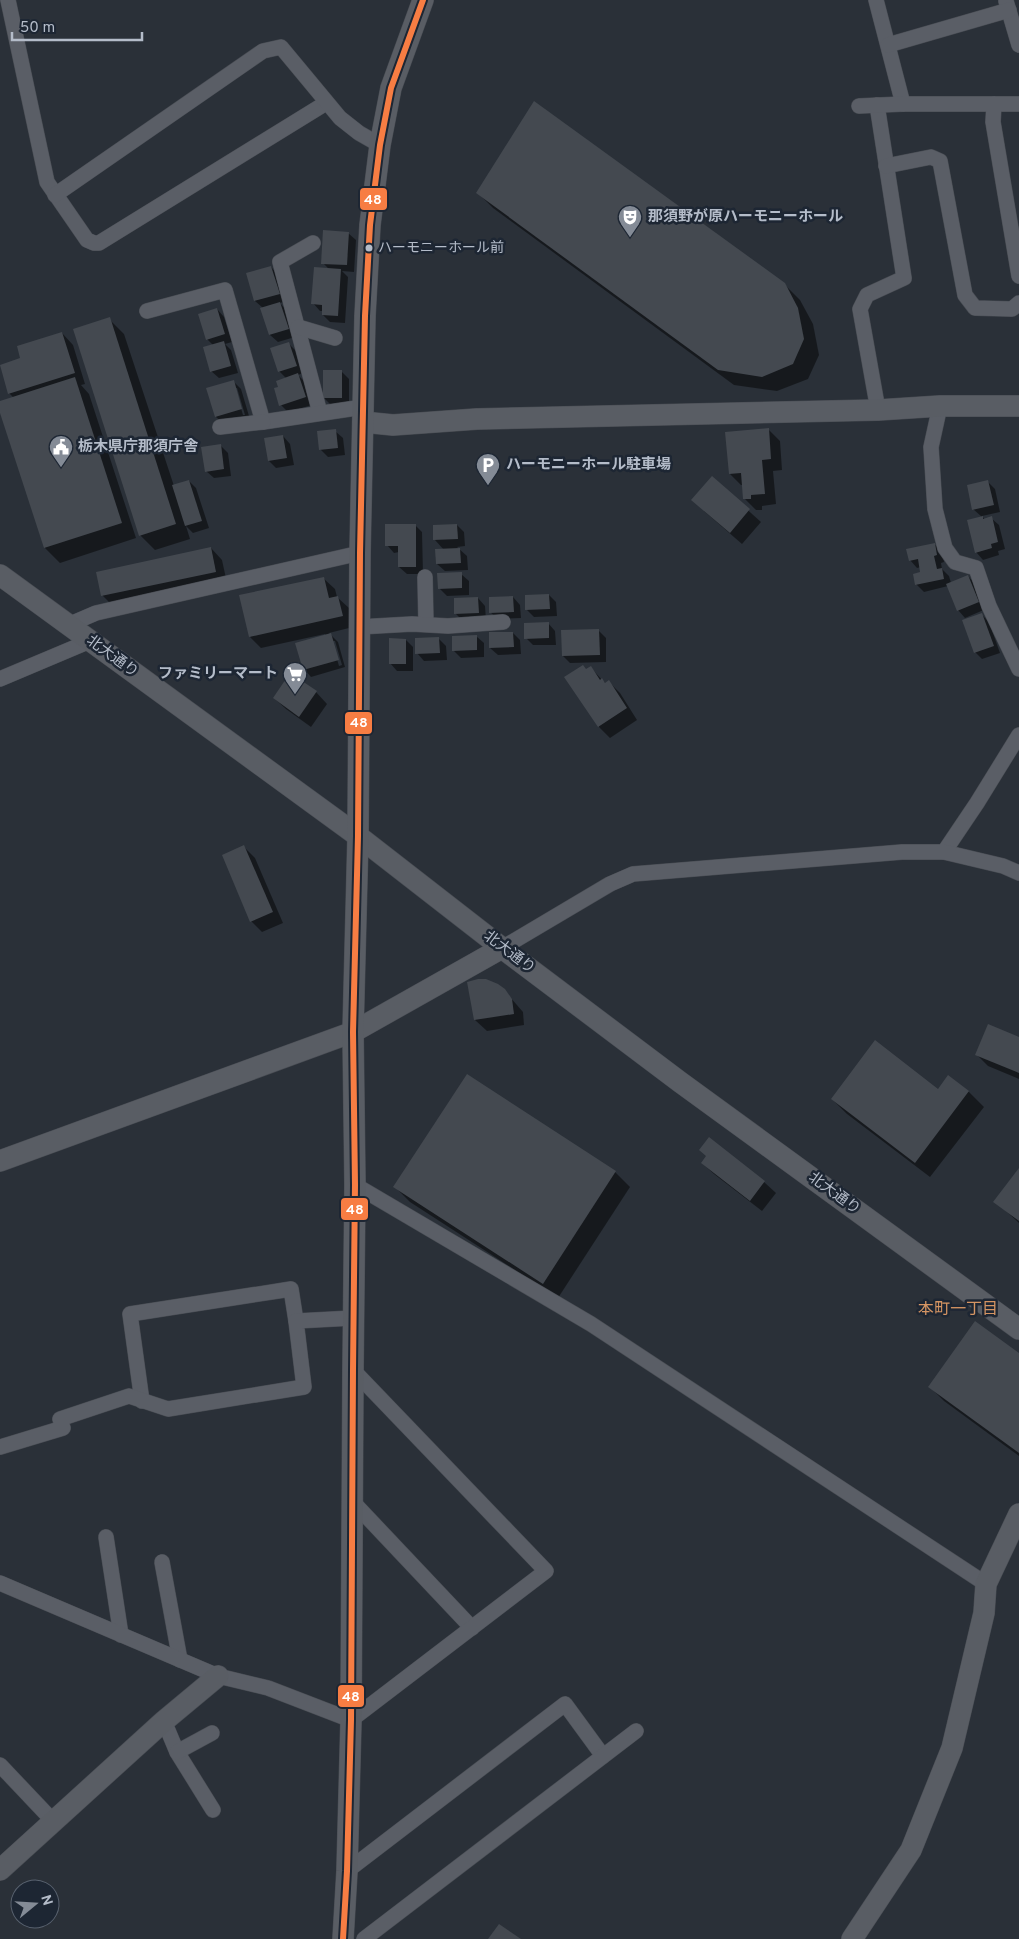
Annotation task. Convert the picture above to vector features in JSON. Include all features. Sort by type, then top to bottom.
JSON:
[{"type":"street","points":[[8,0],[47,182],[87,240],[94,243],[99,243],[326,103]]},
{"type":"street","points":[[343,1939],[348,1871],[351,1720],[352,1370],[356,1185],[353,1032],[358,836],[360,553],[368,254],[374,186],[391,88],[423,0]]},
{"type":"street","points":[[876,0],[903,104]]},
{"type":"street","points":[[888,45],[1008,5],[1019,45]]},
{"type":"street","points":[[55,195],[263,51],[281,47],[340,118],[380,146]]},
{"type":"street","points":[[994,104],[994,122],[1019,276]]},
{"type":"street","points":[[859,106],[1019,104]]},
{"type":"street","points":[[877,105],[904,278],[867,296],[860,309],[878,410]]},
{"type":"street","points":[[886,166],[930,157],[940,161],[965,295],[975,308],[1012,309],[1019,303]]},
{"type":"street","points":[[313,243],[280,262],[320,414]]},
{"type":"street","points":[[147,311],[224,290],[264,422]]},
{"type":"street","points":[[298,327],[335,338]]},
{"type":"street","points":[[940,406],[931,447],[935,508],[945,548],[954,562],[976,568],[989,606],[1019,669]]},
{"type":"street","points":[[220,427],[320,414],[363,415],[393,425],[477,419],[878,410],[940,406],[1019,406]]},
{"type":"street","points":[[68,625],[96,613],[360,553]]},
{"type":"street","name":"北大通り","points":[[0,575],[358,836],[502,948],[680,1082],[1019,1329]]},
{"type":"street","points":[[425,577],[426,624]]},
{"type":"street","points":[[359,627],[426,624],[448,626],[503,622]]},
{"type":"street","points":[[0,679],[90,641]]},
{"type":"street","points":[[944,852],[1019,735]]},
{"type":"street","points":[[0,1161],[353,1032],[502,948],[610,884],[633,874],[902,852],[944,852],[1018,871]]},
{"type":"street","points":[[356,1185],[591,1324],[824,1480],[986,1584]]},
{"type":"street","points":[[0,1447],[63,1428],[60,1419],[129,1396],[142,1401],[168,1408],[304,1387],[291,1289],[130,1314],[142,1401]]},
{"type":"street","points":[[296,1321],[353,1318]]},
{"type":"street","points":[[351,1720],[546,1571],[352,1370]]},
{"type":"street","points":[[352,1501],[472,1628]]},
{"type":"street","points":[[852,1939],[911,1850],[952,1748],[984,1614],[986,1584],[1019,1514]]},
{"type":"street","points":[[106,1537],[121,1635]]},
{"type":"street","points":[[162,1562],[180,1660]]},
{"type":"street","points":[[0,1583],[218,1676],[268,1688],[351,1720]]},
{"type":"street","points":[[0,1870],[164,1721],[218,1676]]},
{"type":"street","points":[[348,1871],[565,1704],[603,1756]]},
{"type":"street","points":[[164,1721],[177,1752],[213,1810]]},
{"type":"street","points":[[364,1939],[636,1731]]},
{"type":"street","points":[[177,1752],[212,1733]]},
{"type":"street","points":[[0,1765],[54,1822]]},
{"type":"building","name":"那須野が原ハーモニーホール","points":[[534,101],[785,283],[798,308],[804,339],[793,364],[762,377],[718,370],[476,193]]},
{"type":"building","points":[[323,230],[349,232],[347,265],[321,264]]},
{"type":"building","points":[[271,266],[280,294],[254,301],[246,273]]},
{"type":"building","points":[[314,267],[341,269],[338,316],[322,315],[322,305],[311,304]]},
{"type":"building","points":[[280,302],[289,329],[269,335],[260,308]]},
{"type":"building","points":[[217,308],[225,334],[206,340],[198,314]]},
{"type":"building","points":[[110,317],[176,524],[139,536],[73,329]]},
{"type":"building","points":[[62,332],[75,373],[8,394],[0,365],[20,358],[17,346]]},
{"type":"building","points":[[224,341],[231,366],[210,372],[203,347]]},
{"type":"building","points":[[289,342],[297,366],[278,372],[270,348]]},
{"type":"building","points":[[323,370],[342,370],[342,398],[323,398]]},
{"type":"building","points":[[298,373],[306,397],[279,406],[274,388],[278,387],[276,381]]},
{"type":"building","name":"栃木県庁那須庁舎","points":[[75,377],[122,523],[44,548],[0,413],[0,401]]},
{"type":"building","points":[[234,380],[242,409],[215,417],[206,388]]},
{"type":"building","points":[[769,428],[771,459],[762,460],[765,494],[751,495],[751,499],[743,499],[741,473],[729,474],[725,432]]},
{"type":"building","points":[[336,429],[338,448],[319,450],[317,431]]},
{"type":"building","points":[[283,435],[287,458],[268,461],[264,438]]},
{"type":"building","points":[[221,444],[224,469],[205,472],[201,447]]},
{"type":"building","points":[[712,476],[750,509],[730,533],[691,500]]},
{"type":"building","points":[[189,480],[202,521],[185,526],[172,485]]},
{"type":"building","points":[[988,480],[994,505],[972,510],[967,485]]},
{"type":"building","points":[[983,516],[983,519],[992,516],[998,542],[991,544],[992,548],[975,553],[967,520]]},
{"type":"building","points":[[385,524],[416,524],[416,567],[398,567],[398,546],[385,546]]},
{"type":"building","points":[[457,524],[458,539],[433,540],[433,525]]},
{"type":"building","points":[[935,543],[937,555],[934,556],[937,569],[942,568],[944,579],[915,585],[913,574],[920,572],[918,559],[909,561],[906,549]]},
{"type":"building","points":[[211,547],[216,572],[101,596],[96,572]]},
{"type":"building","points":[[460,548],[461,563],[436,564],[435,549]]},
{"type":"building","points":[[462,572],[462,588],[438,589],[437,573]]},
{"type":"building","points":[[968,575],[979,602],[957,611],[946,584]]},
{"type":"building","points":[[324,577],[329,598],[338,596],[343,616],[249,637],[239,595]]},
{"type":"building","points":[[549,594],[550,609],[525,610],[525,595]]},
{"type":"building","points":[[513,596],[514,612],[489,613],[489,597]]},
{"type":"building","points":[[478,597],[479,613],[454,614],[454,598]]},
{"type":"building","points":[[982,613],[994,646],[974,653],[962,620]]},
{"type":"building","points":[[549,622],[549,638],[524,639],[524,623]]},
{"type":"building","points":[[599,629],[600,655],[562,656],[561,630]]},
{"type":"building","points":[[489,632],[513,632],[514,647],[489,648]]},
{"type":"building","points":[[331,633],[339,660],[303,670],[295,643]]},
{"type":"building","points":[[477,635],[477,650],[452,651],[452,636]]},
{"type":"building","points":[[439,637],[440,653],[415,654],[415,638]]},
{"type":"building","points":[[389,638],[406,639],[406,664],[389,664]]},
{"type":"building","points":[[583,665],[586,669],[591,666],[600,680],[602,678],[605,683],[609,680],[627,708],[598,727],[564,677]]},
{"type":"building","name":"ファミリーマート","points":[[290,673],[317,691],[299,717],[273,698]]},
{"type":"building","points":[[244,845],[273,912],[250,922],[222,855]]},
{"type":"building","points":[[486,979],[505,989],[512,999],[514,1014],[474,1020],[467,982]]},
{"type":"building","points":[[988,1024],[1019,1037],[1019,1073],[975,1055]]},
{"type":"building","points":[[875,1040],[938,1089],[948,1075],[969,1091],[915,1163],[831,1099]]},
{"type":"building","points":[[467,1074],[616,1171],[543,1284],[393,1187]]},
{"type":"building","points":[[709,1137],[765,1181],[750,1201],[701,1163],[706,1156],[699,1150]]},
{"type":"building","points":[[1019,1168],[1019,1221],[993,1202]]},
{"type":"building","points":[[975,1321],[1019,1353],[1019,1453],[928,1387]]},
{"type":"building","points":[[499,1924],[521,1939],[488,1939]]},
{"type":"transit line","name":"48","points":[[343,1939],[347,1871],[351,1720],[355,1185],[353,1032],[358,836],[360,553],[365,316],[370,225],[380,145],[391,88],[423,0]]},
{"type":"place","name":"那須野が原ハーモニーホール","points":[[630,238]]},
{"type":"place","name":"ハーモニーホール前","points":[[369,248]]},
{"type":"place","name":"栃木県庁那須庁舎","points":[[61,468]]},
{"type":"place","name":"ハーモニーホール駐車場","points":[[488,486]]},
{"type":"place","name":"ファミリーマート","points":[[295,695]]},
{"type":"district","name":"本町一丁目","points":[[958,1310]]}]
